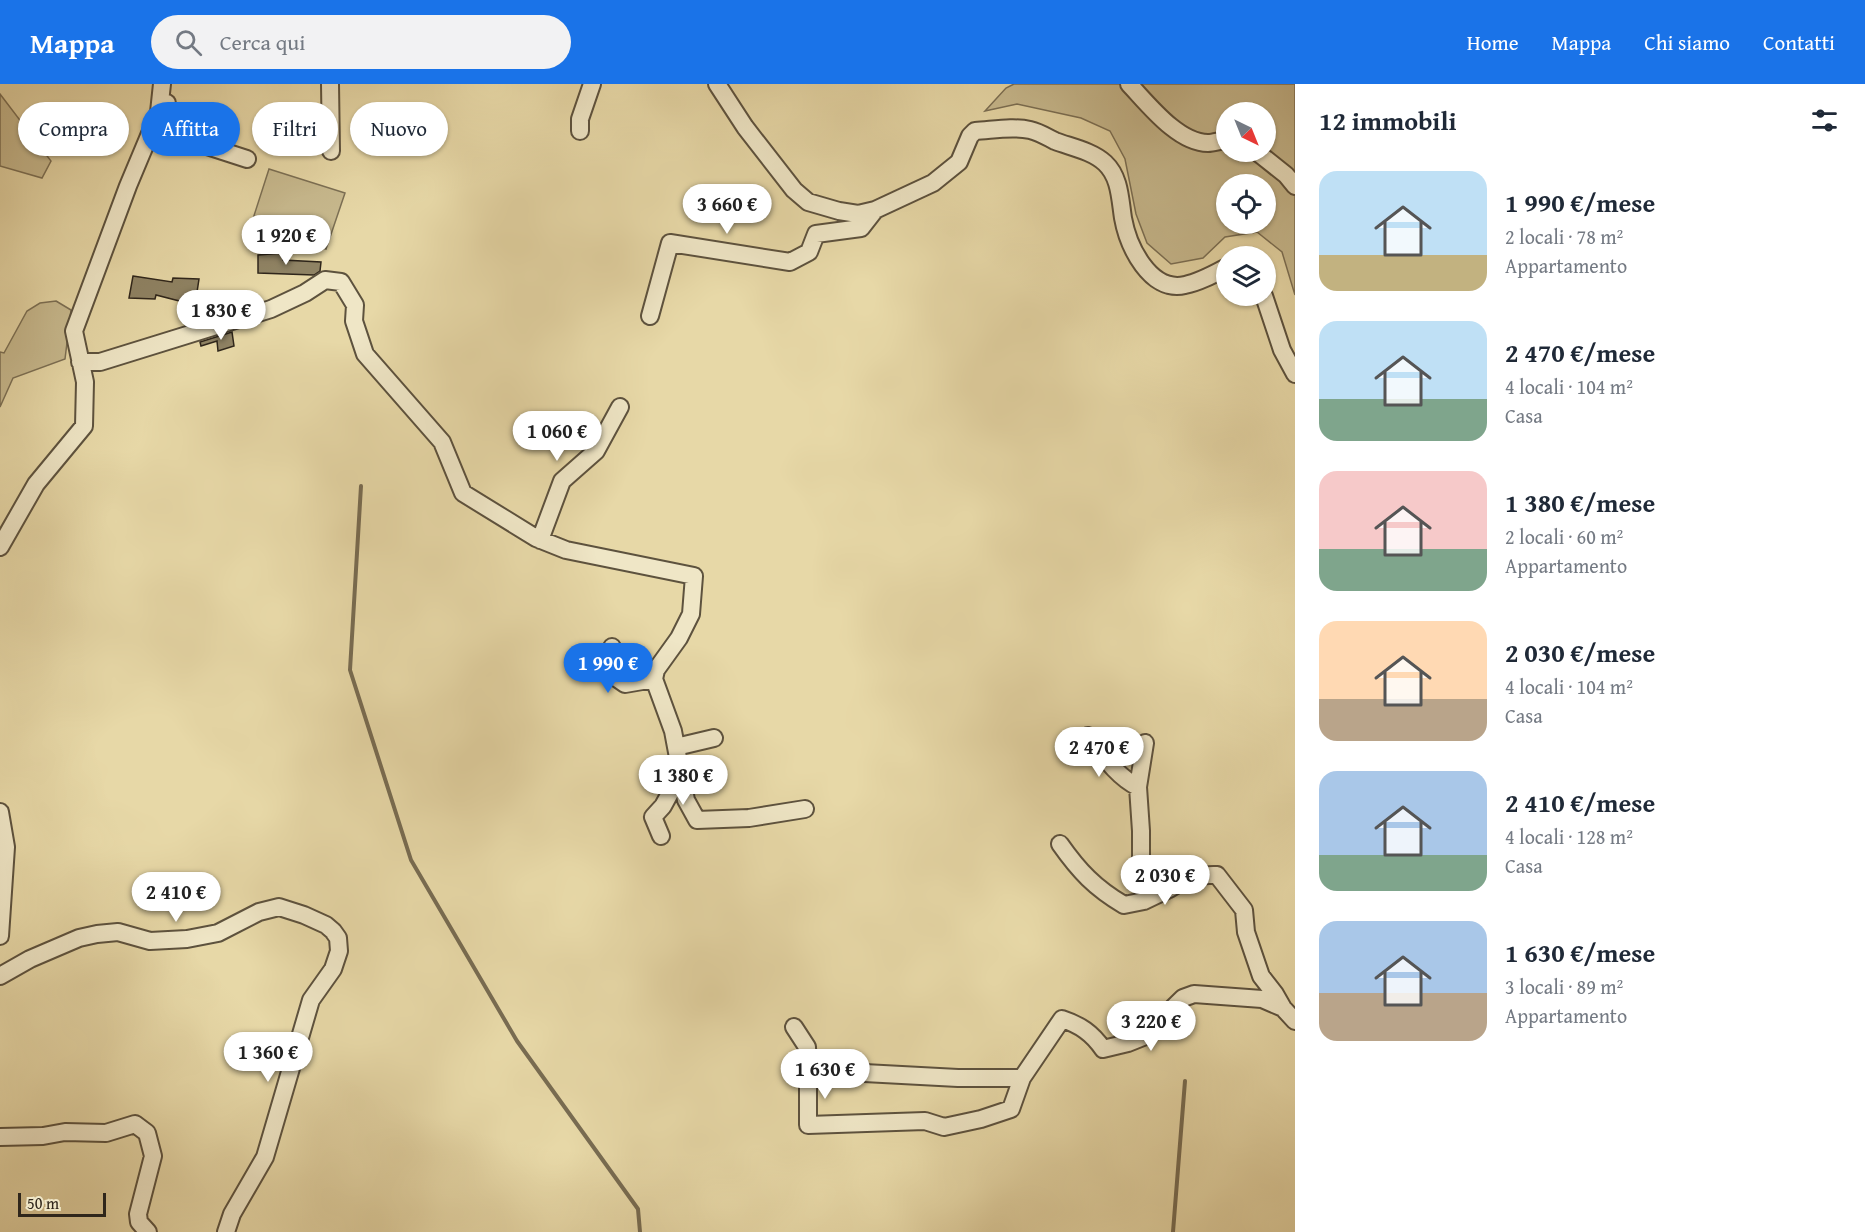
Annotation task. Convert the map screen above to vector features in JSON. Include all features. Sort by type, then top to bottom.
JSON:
[{"type":"street","points":[[0,547],[36,484],[84,426],[85,382],[74,331],[128,186],[159,112],[162,84]]},
{"type":"street","points":[[168,84],[166,122],[176,136],[247,159]]},
{"type":"street","points":[[330,84],[330,102]]},
{"type":"street","points":[[580,131],[580,119],[592,84]]},
{"type":"street","points":[[717,84],[745,127],[779,172],[794,190],[808,202],[818,206],[858,214],[875,210],[933,183],[947,173],[958,162],[970,136],[975,131],[1030,130],[1095,156],[1105,163],[1113,173],[1120,192],[1124,221],[1131,244],[1142,266],[1154,276],[1167,283],[1183,286],[1216,272]]},
{"type":"street","points":[[1129,84],[1170,125],[1190,140],[1216,142]]},
{"type":"street","points":[[1270,162],[1286,175],[1295,186]]},
{"type":"street","points":[[650,316],[670,243],[790,262],[809,252],[816,234],[861,228],[875,210]]},
{"type":"street","points":[[80,362],[100,362],[271,309],[305,293],[325,280],[341,282],[355,305],[354,321],[365,354],[442,442],[463,493],[540,540],[566,550],[694,576],[691,614],[679,638],[656,670],[654,679],[676,747],[686,800],[697,820],[749,818],[805,809]]},
{"type":"street","points":[[1267,306],[1282,350],[1295,374]]},
{"type":"street","points":[[540,540],[562,481],[596,451],[620,406]]},
{"type":"street","points":[[612,647],[612,675],[625,684],[654,679]]},
{"type":"street","points":[[1088,735],[1113,768],[1126,781],[1138,787]]},
{"type":"street","points":[[676,747],[714,738]]},
{"type":"street","points":[[1145,743],[1138,787],[1141,864],[1149,881],[1169,889]]},
{"type":"street","points":[[661,836],[653,817],[663,806],[681,773]]},
{"type":"street","points":[[0,812],[6,848],[0,936]]},
{"type":"street","points":[[1060,844],[1078,870],[1104,893],[1124,905],[1144,901],[1176,885],[1206,874],[1217,875],[1244,910],[1246,932],[1260,976],[1295,1021]]},
{"type":"street","points":[[0,976],[30,959],[79,938],[118,932],[150,941],[187,939],[218,933],[259,912],[279,907],[304,915],[326,925],[333,931],[338,938],[339,951],[333,969],[311,1000],[265,1157],[232,1214],[226,1232]]},
{"type":"street","points":[[794,1027],[807,1047],[808,1125],[926,1121],[944,1127],[981,1119],[1011,1109],[1022,1078],[1062,1019],[1077,1023],[1095,1037],[1102,1049],[1143,1037],[1182,998],[1194,994],[1262,999],[1283,1008]]},
{"type":"street","points":[[808,1070],[958,1078],[1022,1078]]},
{"type":"street","points":[[0,1137],[43,1136],[65,1132],[106,1133],[135,1124],[147,1133],[153,1156],[138,1214],[140,1222],[148,1232]]},
{"type":"shaded area","points":[[1014,84],[1295,84],[1295,295],[1282,252],[1260,234],[1276,234],[1276,174],[1216,174],[1216,234],[1244,234],[1225,237],[1203,258],[1171,264],[1147,243],[1136,214],[1125,159],[1110,131],[1081,118],[1017,104],[985,111],[1006,88]]},
{"type":"shaded area","points":[[0,94],[18,118],[18,156],[47,156],[51,161],[42,178],[0,166]]},
{"type":"shaded area","points":[[269,169],[345,193],[326,249],[251,225]]},
{"type":"shaded area","points":[[56,301],[71,310],[65,359],[13,378],[0,407],[0,352],[4,353],[27,311],[40,303]]},
{"type":"building","points":[[283,253],[283,260],[321,262],[320,271],[314,275],[258,273],[258,255]]},
{"type":"building","points":[[133,276],[172,282],[173,278],[199,279],[195,305],[156,295],[155,299],[129,298]]},
{"type":"building","points":[[232,332],[234,346],[218,351],[217,341],[201,346],[200,342]]},
{"type":"waterway","points":[[361,486],[350,670],[411,860],[517,1041],[638,1209],[640,1232]]},
{"type":"waterway","points":[[1173,1232],[1185,1081]]}]
